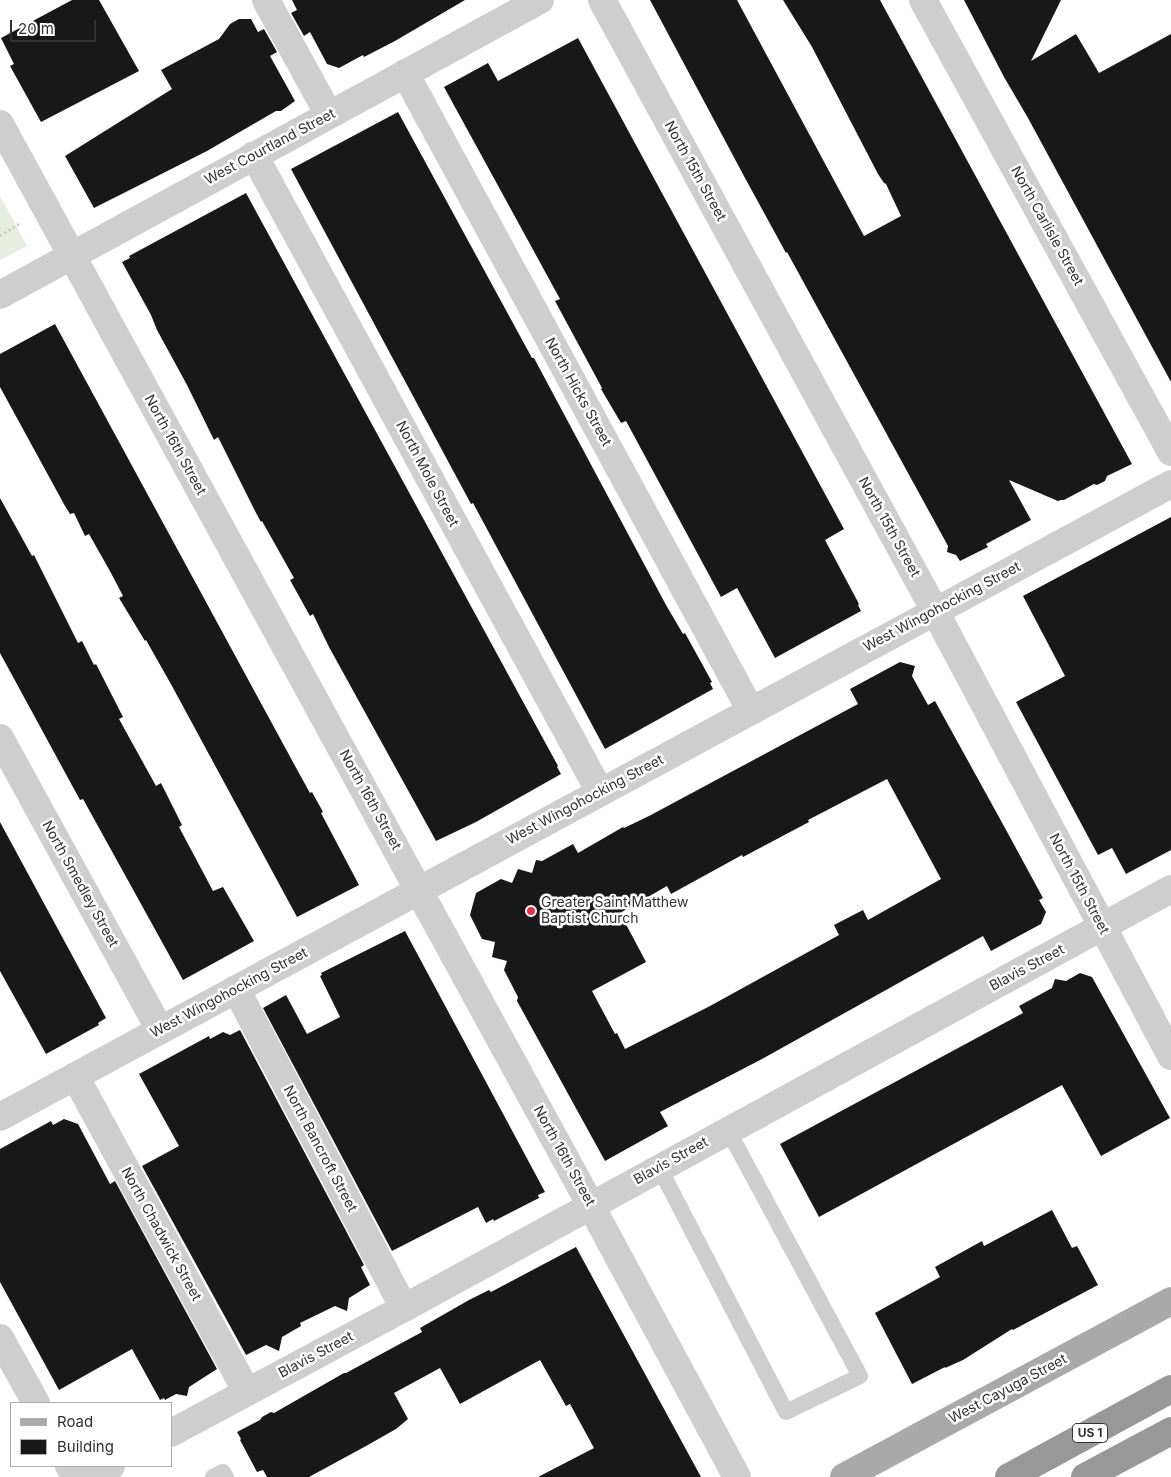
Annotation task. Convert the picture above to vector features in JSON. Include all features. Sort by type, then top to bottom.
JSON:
[{"type":"highway","name":"US 1","points":[[1009,1477],[1171,1389]]},
{"type":"highway","name":"US 1","points":[[1086,1477],[1171,1430]]},
{"type":"main road","name":"West Cayuga Street","points":[[844,1477],[1171,1301]]},
{"type":"street","points":[[266,0],[329,116]]},
{"type":"street","name":"West Courtland Street","points":[[0,295],[70,255],[540,0]]},
{"type":"street","name":"North 15th Street","points":[[602,0],[935,611],[1171,1056]]},
{"type":"street","name":"North Carlisle Street","points":[[923,0],[1171,452]]},
{"type":"street","name":"North Hicks Street","points":[[405,73],[751,711]]},
{"type":"street","name":"North 16th Street","points":[[0,124],[591,1205],[737,1477]]},
{"type":"street","name":"North Mole Street","points":[[254,155],[600,792]]},
{"type":"street","name":"West Wingohocking Street","points":[[0,1116],[1171,484]]},
{"type":"street","name":"North Smedley Street","points":[[0,738],[160,1030]]},
{"type":"street","name":"Blavis Street","points":[[172,1432],[404,1308],[1171,889]]},
{"type":"street","name":"North Bancroft Street","points":[[236,989],[404,1308]]},
{"type":"street","name":"North Chadwick Street","points":[[75,1076],[247,1392]]},
{"type":"street","points":[[0,1338],[35,1402]]},
{"type":"street","points":[[90,1477],[109,1467]]},
{"type":"lane","points":[[659,1168],[786,1412],[860,1376],[728,1130]]},
{"type":"lane","points":[[213,1477],[223,1472],[226,1477]]},
{"type":"green space","points":[[0,196],[27,246],[0,260]]},
{"type":"building","points":[[72,0],[99,0],[139,71],[41,122],[10,66],[14,64],[1,38]]},
{"type":"building","points":[[292,0],[465,0],[395,41],[339,68],[327,64],[310,32],[304,36],[291,13],[297,10]]},
{"type":"building","points":[[650,0],[737,0],[864,236],[901,216],[886,184],[878,174],[812,47],[783,0],[880,0],[1132,464],[1107,476],[1105,481],[1097,485],[1094,484],[1064,500],[1058,501],[1009,480],[1031,520],[986,544],[988,547],[960,561],[956,555],[947,552],[948,546],[745,178]]},
{"type":"building","points":[[964,0],[1061,0],[1031,61],[1076,34],[1099,73],[1171,34],[1171,382],[1004,77]]},
{"type":"building","points":[[239,19],[251,19],[258,32],[264,29],[277,52],[270,56],[295,101],[281,111],[276,111],[207,151],[94,208],[65,156],[172,89],[161,70],[219,39],[230,24]]},
{"type":"building","points":[[578,38],[844,529],[825,540],[861,611],[775,658],[737,588],[721,597],[626,421],[621,423],[601,389],[555,301],[560,299],[444,87],[488,63],[498,81]]},
{"type":"building","points":[[398,112],[532,358],[534,358],[666,605],[683,634],[685,633],[712,682],[710,683],[713,689],[605,749],[291,169]]},
{"type":"building","points":[[246,193],[561,774],[476,822],[436,841],[329,647],[313,614],[310,616],[290,580],[294,578],[255,511],[218,437],[214,440],[122,262],[130,258],[129,256]]},
{"type":"building","points":[[55,324],[300,775],[323,812],[321,813],[359,885],[297,917],[172,686],[119,598],[123,596],[111,573],[89,534],[85,536],[74,513],[70,514],[65,506],[0,387],[0,354]]},
{"type":"building","points":[[0,498],[32,556],[34,555],[78,643],[82,641],[94,665],[96,664],[123,717],[119,719],[156,786],[161,783],[182,825],[179,827],[213,891],[223,887],[254,941],[183,980],[83,799],[80,800],[0,653]]},
{"type":"building","points":[[1171,517],[1171,850],[1126,874],[1112,848],[1098,855],[1016,702],[1065,676],[1023,596]]},
{"type":"building","points":[[900,662],[915,666],[912,676],[928,705],[935,701],[1043,898],[1039,900],[1046,912],[1041,924],[991,951],[983,936],[762,1059],[660,1112],[668,1126],[605,1161],[517,1001],[518,997],[504,970],[507,961],[492,957],[495,942],[482,939],[470,915],[476,893],[501,879],[512,883],[518,869],[532,873],[536,860],[542,861],[573,844],[578,853],[623,827],[649,816],[858,704],[850,689]],"holes":[[[887,779],[941,879],[868,920],[863,910],[834,925],[839,935],[710,1006],[625,1049],[592,991],[646,962],[620,913],[667,886],[671,894]]]},
{"type":"building","points":[[0,822],[106,1018],[98,1023],[99,1025],[46,1054],[0,971]]},
{"type":"building","points":[[405,931],[545,1192],[538,1195],[539,1198],[494,1221],[493,1219],[486,1223],[478,1207],[392,1251],[263,1008],[286,995],[307,1034],[340,1017],[320,976],[322,975],[321,973]]},
{"type":"building","points":[[1080,973],[1092,977],[1170,1118],[1101,1156],[1062,1085],[819,1217],[780,1144],[1023,1013],[1019,1006],[1052,988],[1055,979],[1066,981]]},
{"type":"building","points":[[240,1030],[364,1265],[361,1267],[370,1285],[349,1298],[347,1311],[335,1306],[300,1323],[301,1326],[282,1337],[279,1351],[266,1345],[246,1355],[142,1166],[179,1146],[139,1074],[209,1036],[210,1039],[223,1032],[230,1035]]},
{"type":"building","points":[[64,1119],[78,1124],[110,1184],[115,1181],[217,1369],[189,1387],[187,1396],[176,1394],[165,1400],[164,1398],[160,1400],[132,1349],[59,1390],[0,1282],[0,1149],[51,1121],[53,1125]]},
{"type":"building","points":[[1052,1210],[1072,1248],[1077,1246],[1098,1285],[1012,1329],[963,1360],[912,1384],[875,1313],[940,1277],[935,1267],[982,1241],[984,1246]]},
{"type":"building","points":[[576,1247],[701,1477],[538,1477],[594,1448],[570,1404],[566,1406],[540,1360],[460,1404],[440,1368],[394,1393],[408,1419],[396,1429],[309,1477],[267,1477],[263,1470],[257,1472],[237,1432],[422,1332],[420,1328],[469,1300],[489,1290],[491,1292]]},
{"type":"place","name":"Greater Saint Matthew Baptist Church","points":[[531,911]]}]
